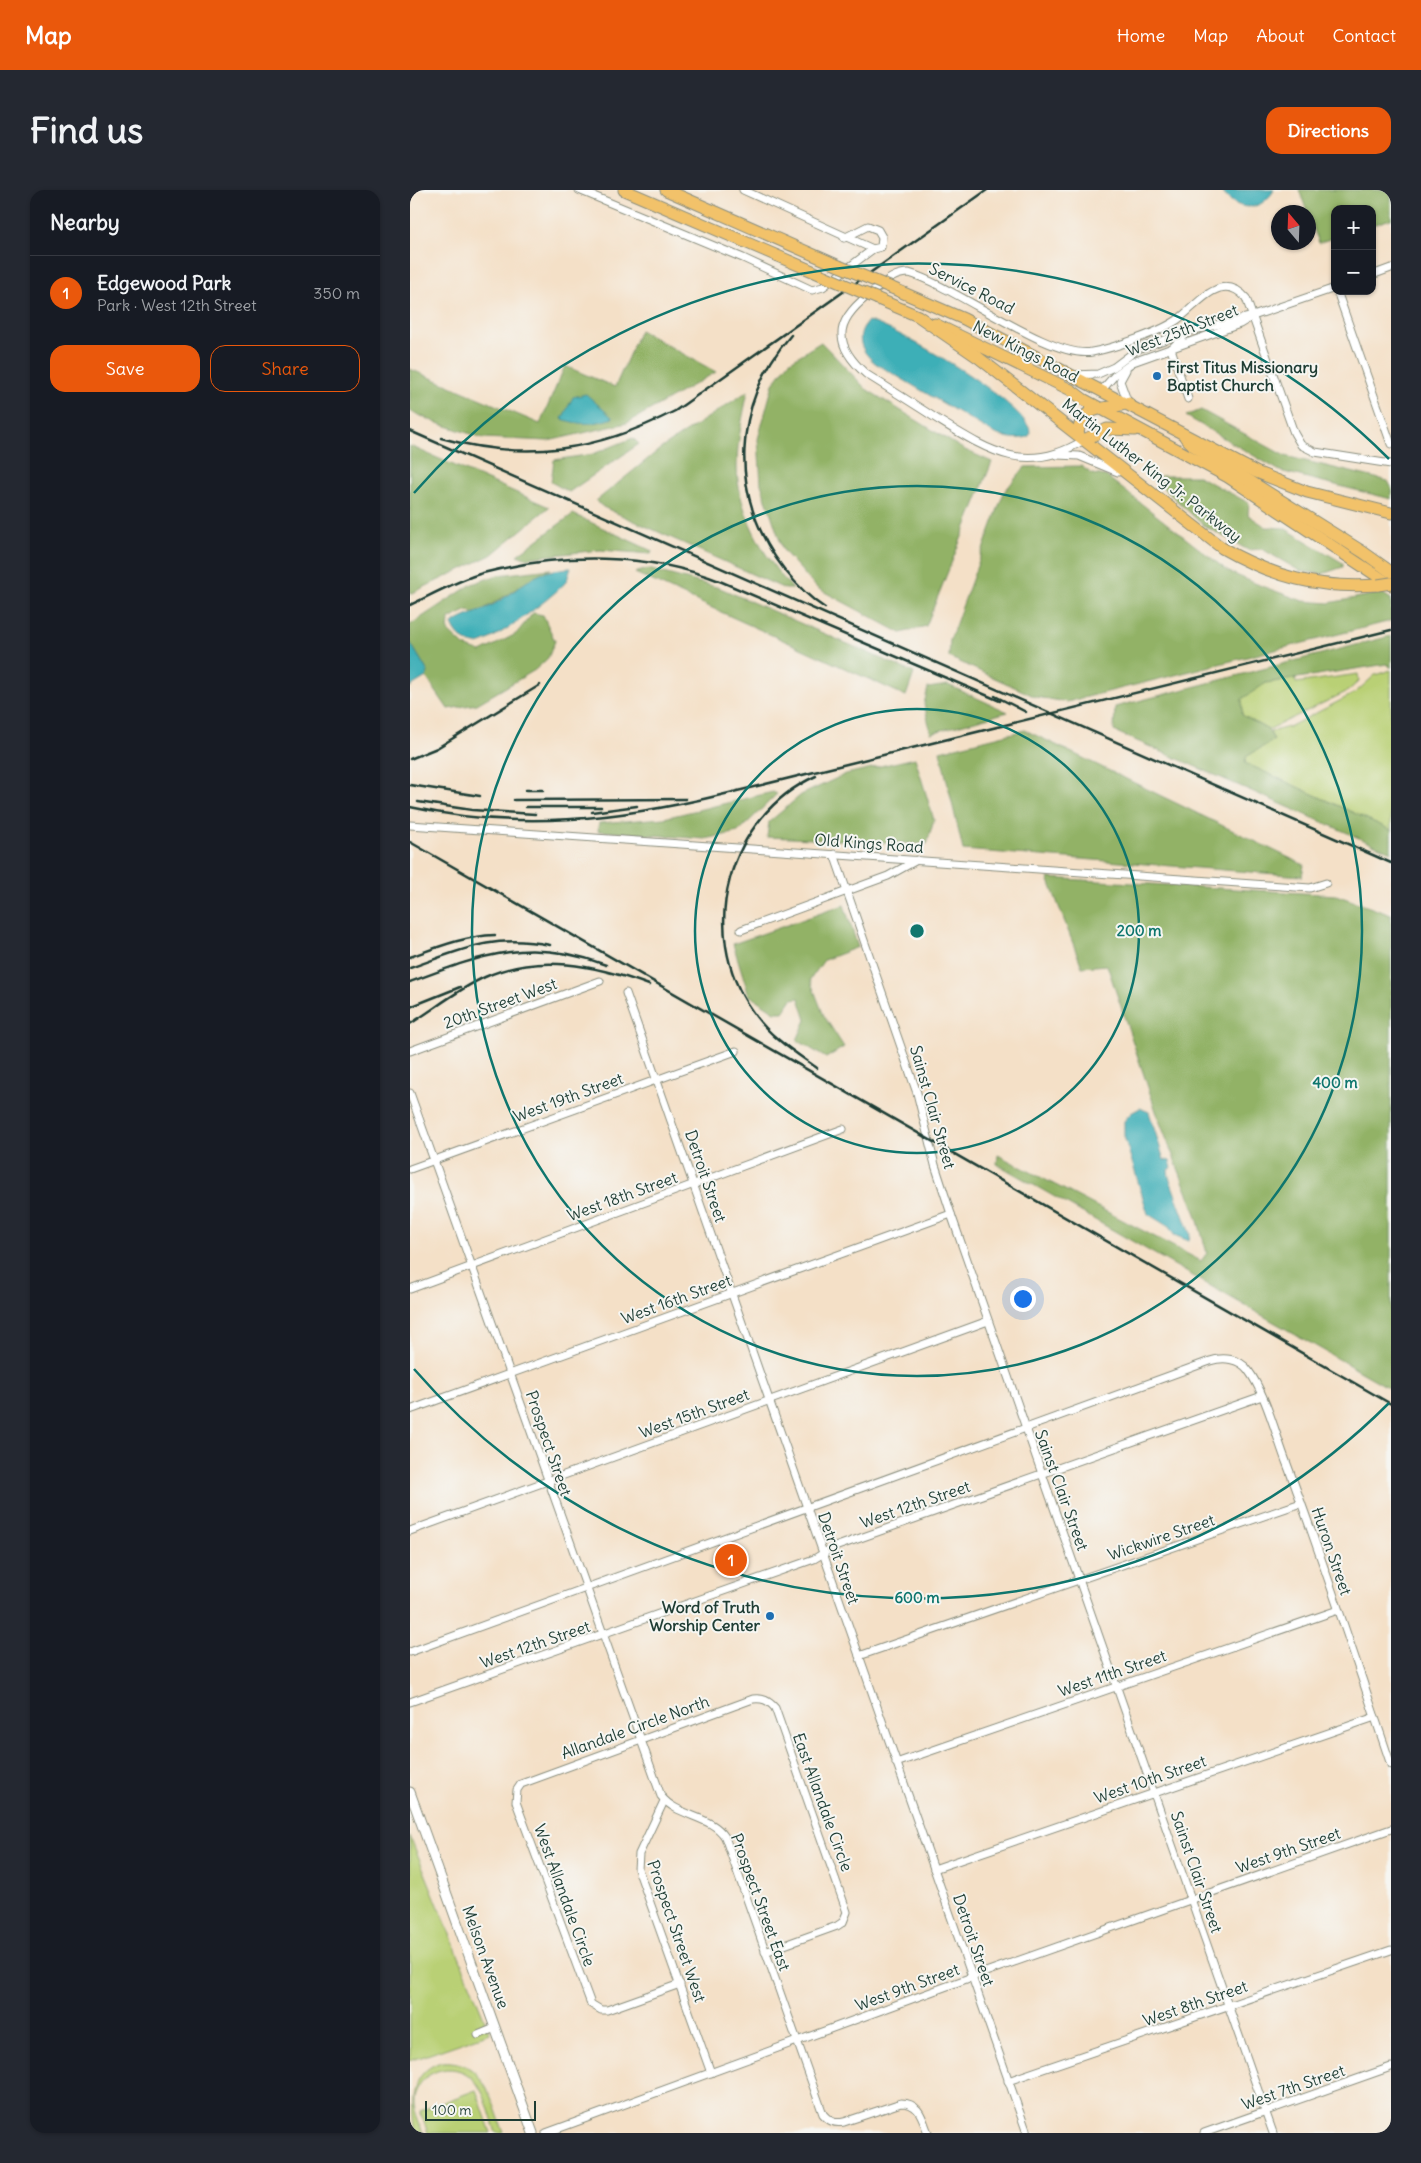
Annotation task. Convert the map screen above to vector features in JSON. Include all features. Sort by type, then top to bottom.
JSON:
[{"type":"main road","name":"New Kings Road","points":[[624,190],[918,316],[1072,390],[1098,407],[1228,476],[1302,518],[1391,572]]},
{"type":"main road","name":"New Kings Road","points":[[666,190],[964,319],[1128,404],[1185,437],[1194,446],[1302,518],[1391,584]]},
{"type":"main road","name":"Martin Luther King Jr. Parkway","points":[[918,316],[979,358],[1222,548],[1274,574],[1311,583],[1345,586],[1391,584]]},
{"type":"main road","points":[[1072,390],[1090,393],[1101,391]]},
{"type":"main road","points":[[1128,404],[1118,407],[1098,407],[1082,420],[1081,437],[1117,428],[1144,431]]},
{"type":"main road","points":[[1185,437],[1280,482],[1335,500],[1391,513]]},
{"type":"street","points":[[579,190],[743,258],[812,290],[823,287],[874,250],[881,247],[882,237],[878,230],[868,226],[844,238]]},
{"type":"street","points":[[743,190],[844,238],[874,250]]},
{"type":"street","points":[[1376,274],[1391,268]]},
{"type":"street","name":"Service Road","points":[[1081,437],[1069,449],[1044,456],[1011,457],[976,443],[866,374],[853,362],[846,351],[842,338],[847,314],[855,305],[888,279],[902,273],[918,275],[1060,348],[1090,352],[1160,329],[1175,321],[1209,294],[1227,287],[1236,289],[1246,298],[1253,316]]},
{"type":"street","name":"West 25th Street","points":[[1070,375],[1091,375],[1106,371],[1138,349],[1190,331],[1238,318],[1253,316],[1331,289]]},
{"type":"street","points":[[1338,295],[1391,444]]},
{"type":"street","points":[[1253,316],[1294,432],[1301,445],[1315,452],[1391,464]]},
{"type":"street","name":"West 25th Street","points":[[1101,391],[1115,375],[1133,362],[1240,324],[1253,316]]},
{"type":"street","points":[[1188,399],[1171,349],[1190,331]]},
{"type":"street","points":[[1128,404],[1120,380],[1123,373],[1133,362]]},
{"type":"street","points":[[1044,456],[1079,456],[1111,468],[1138,483]]},
{"type":"street","name":"Old Kings Road","points":[[410,825],[1310,888],[1326,883]]},
{"type":"street","name":"Sainst Clair Street","points":[[834,854],[917,1094],[935,1165],[951,1214],[1273,2133]]},
{"type":"street","points":[[741,930],[888,876],[917,860]]},
{"type":"street","name":"20th Street West","points":[[410,1051],[600,981]]},
{"type":"street","name":"Detroit Street","points":[[626,993],[1027,2133]]},
{"type":"street","name":"West 19th Street","points":[[410,1169],[736,1051]]},
{"type":"street","name":"Prospect Street","points":[[410,1093],[602,1635],[658,1791],[664,1801]]},
{"type":"street","name":"West 18th Street","points":[[410,1289],[843,1129]]},
{"type":"street","name":"West 16th Street","points":[[410,1410],[951,1214]]},
{"type":"street","name":"West 15th Street","points":[[410,1531],[988,1321]]},
{"type":"street","name":"West 12th Street","points":[[410,1652],[1210,1361],[1230,1359]]},
{"type":"street","name":"Huron Street","points":[[1230,1359],[1239,1362],[1248,1369],[1262,1396],[1301,1503],[1391,1765]]},
{"type":"street","name":"West 12th Street","points":[[410,1702],[602,1635],[823,1554],[832,1548],[1262,1396]]},
{"type":"street","name":"Wickwire Street","points":[[859,1656],[1301,1503]]},
{"type":"street","name":"West 11th Street","points":[[896,1763],[1338,1610]]},
{"type":"street","name":"Allandale Circle North","points":[[517,1790],[527,1781],[753,1699],[765,1700]]},
{"type":"street","name":"East Allandale Circle","points":[[765,1700],[774,1708],[846,1906],[845,1917],[837,1926],[766,1952]]},
{"type":"street","name":"West 10th Street","points":[[934,1869],[1375,1717]]},
{"type":"street","name":"West Allandale Circle","points":[[517,1790],[516,1802],[588,1999],[596,2008],[607,2010],[680,1984]]},
{"type":"street","name":"Melson Avenue","points":[[410,1792],[533,2133]]},
{"type":"street","name":"Prospect Street East","points":[[664,1801],[721,1831],[798,2042]]},
{"type":"street","name":"Prospect Street West","points":[[664,1801],[637,1861],[711,2073]]},
{"type":"street","name":"West 9th Street","points":[[546,2133],[972,1977],[1391,1829]]},
{"type":"street","name":"West 8th Street","points":[[1008,2081],[1391,1950]]},
{"type":"street","points":[[478,2035],[496,2028]]},
{"type":"street","points":[[798,2042],[823,2114],[832,2122],[844,2122],[902,2103],[908,2103],[918,2109],[928,2133]]},
{"type":"street","name":"West 7th Street","points":[[1204,2133],[1391,2067]]},
{"type":"green space","points":[[1299,190],[1391,190],[1391,219],[1376,224],[1376,205],[1331,205],[1331,238],[1319,243],[1316,235],[1316,205],[1305,205]]},
{"type":"green space","points":[[640,330],[716,372],[627,423],[548,441],[483,438],[437,423],[410,411],[410,369],[540,424],[565,366],[615,387]]},
{"type":"green space","points":[[821,342],[866,389],[963,449],[992,462],[926,626],[901,633],[817,588],[783,550],[761,484],[758,439],[773,384],[789,362]]},
{"type":"green space","points":[[748,391],[737,456],[738,483],[754,533],[772,563],[793,589],[785,589],[603,507],[596,501],[660,449]]},
{"type":"green space","points":[[1201,410],[1285,456],[1388,481],[1391,487],[1391,499],[1280,471],[1186,416]]},
{"type":"green space","points":[[633,438],[639,444],[569,492],[551,482],[554,460],[593,454]]},
{"type":"green space","points":[[410,446],[549,507],[491,555],[410,594]]},
{"type":"green space","points":[[1081,466],[1092,474],[1106,476],[1229,572],[1303,601],[1329,603],[1382,593],[1391,599],[1391,621],[1067,702],[1036,697],[949,657],[950,640],[1004,492],[1025,467]]},
{"type":"green space","points":[[1160,476],[1198,476],[1249,503],[1248,515],[1266,527],[1284,528],[1343,563],[1343,567],[1322,574],[1300,571],[1262,549],[1248,550],[1203,525],[1158,483]]},
{"type":"green space","points":[[573,514],[652,551],[651,554],[600,550],[525,558],[517,555]]},
{"type":"green space","points":[[551,569],[473,614],[468,610],[449,619],[448,631],[464,646],[481,652],[516,634],[533,613],[543,615],[555,641],[548,658],[535,670],[477,704],[448,709],[426,677],[428,672],[410,642],[410,625],[472,584],[498,575]]},
{"type":"green space","points":[[648,569],[720,588],[914,673],[906,696],[635,573]]},
{"type":"green space","points":[[1391,636],[1391,668],[1387,664],[1266,683],[1242,699],[1242,715],[1268,730],[1274,740],[1246,757],[1245,763],[1391,830],[1391,852],[1114,731],[1115,707]]},
{"type":"green space","points":[[1391,670],[1391,830],[1245,763],[1245,757],[1274,740],[1270,732],[1289,727],[1355,693],[1375,675]]},
{"type":"green space","points":[[1358,674],[1359,681],[1348,691],[1268,730],[1242,715],[1242,698],[1266,683],[1295,679],[1296,683]]},
{"type":"green space","points":[[948,685],[1008,712],[931,733],[924,704],[928,688]]},
{"type":"green space","points":[[1025,730],[1304,865],[1302,876],[963,850],[940,751]]},
{"type":"green space","points":[[915,758],[934,820],[927,844],[767,837],[769,822],[801,795],[846,774]]},
{"type":"green space","points":[[773,792],[777,794],[738,832],[705,839],[598,831],[599,823],[664,818]]},
{"type":"green space","points":[[1048,878],[1336,895],[1391,915],[1391,1389],[997,1164],[998,1155],[1201,1261],[1207,1253],[1196,1214],[1159,1120],[1107,965],[1082,967]]},
{"type":"green space","points":[[844,905],[858,947],[824,960],[810,980],[824,1016],[844,1047],[826,1058],[797,1040],[806,1020],[799,998],[792,999],[783,1012],[775,1012],[749,995],[733,944]]},
{"type":"green space","points":[[410,1836],[490,2033],[410,2061]]},
{"type":"green space","points":[[441,2062],[456,2063],[467,2067],[477,2074],[490,2095],[504,2133],[496,2133],[484,2097],[473,2079],[465,2073],[447,2069],[429,2075],[417,2089],[414,2108],[423,2133],[415,2133],[413,2122],[414,2090],[423,2073]]},
{"type":"green space","points":[[476,2090],[491,2133],[428,2133],[420,2111]]},
{"type":"water","points":[[1221,190],[1274,190],[1269,198],[1262,203],[1248,207],[1233,203]]},
{"type":"water","points":[[868,321],[884,327],[932,352],[986,386],[1024,420],[1031,433],[1028,437],[1019,438],[995,434],[875,363],[863,349],[860,338]]},
{"type":"water","points":[[586,394],[613,418],[588,423],[575,423],[562,419],[573,397]]},
{"type":"water","points":[[571,568],[566,581],[559,589],[521,619],[482,643],[474,644],[463,639],[452,624],[487,608],[534,577],[556,570]]},
{"type":"water","points":[[410,642],[428,672],[426,677],[410,687]]},
{"type":"water","points":[[1140,1108],[1149,1112],[1164,1160],[1170,1161],[1172,1168],[1168,1170],[1169,1177],[1190,1234],[1189,1241],[1174,1235],[1169,1227],[1148,1214],[1124,1136],[1124,1121],[1131,1113]]},
{"type":"railway","points":[[441,438],[503,450],[532,451],[589,443],[646,425],[675,411],[987,190]]},
{"type":"railway","points":[[791,335],[771,362],[757,390],[748,420],[744,450],[746,481],[753,512],[766,541],[793,580],[825,608]]},
{"type":"railway","points":[[410,431],[1391,863]]},
{"type":"railway","points":[[410,605],[464,579],[512,566],[573,559],[604,559],[664,565],[694,572],[722,582],[1000,701]]},
{"type":"railway","points":[[410,807],[490,819],[529,820],[607,816],[685,803],[1391,630]]},
{"type":"railway","points":[[410,759],[437,748],[540,685]]},
{"type":"railway","points":[[995,696],[1026,712]]},
{"type":"railway","points":[[816,776],[786,794],[761,818],[742,847],[730,878],[724,912],[726,946],[735,980],[752,1011],[774,1036],[817,1068]]},
{"type":"railway","points":[[410,785],[480,796]]},
{"type":"railway","points":[[526,790],[543,790]]},
{"type":"railway","points":[[514,800],[686,799]]},
{"type":"railway","points":[[418,802],[472,810],[535,814]]},
{"type":"railway","points":[[592,812],[637,806]]},
{"type":"railway","points":[[526,807],[601,807]]},
{"type":"railway","points":[[410,842],[1391,1404]]},
{"type":"railway","points":[[410,957],[462,940],[495,935]]},
{"type":"railway","points":[[410,968],[462,949],[494,942],[511,941],[550,945]]},
{"type":"railway","points":[[410,982],[460,964],[506,952],[553,952],[578,956],[606,965]]},
{"type":"railway","points":[[410,1024],[485,977],[526,965],[567,964],[588,967],[649,985]]},
{"type":"railway","points":[[410,1007],[460,987]]},
{"type":"place","name":"First Titus Missionary Baptist Church","points":[[1157,376]]},
{"type":"place","name":"Edgewood Park","points":[[731,1560]]},
{"type":"place","name":"Word of Truth Worship Center","points":[[770,1616]]}]
